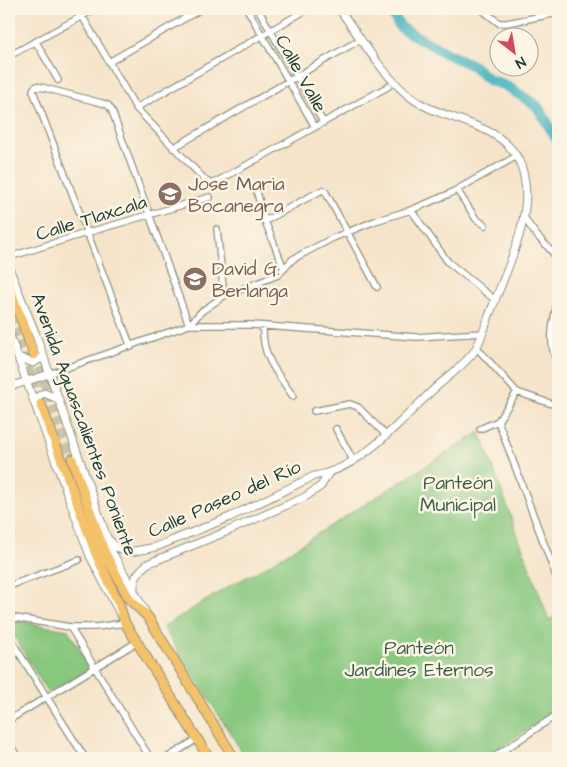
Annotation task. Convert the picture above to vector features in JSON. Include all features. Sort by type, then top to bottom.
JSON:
[{"type":"main road","name":"Avenida Aguascalientes Poniente","points":[[9,286],[34,355]]},
{"type":"main road","name":"Avenida Aguascalientes Poniente","points":[[38,403],[96,554],[119,604],[125,623],[209,758]]},
{"type":"main road","name":"Avenida Aguascalientes Poniente","points":[[72,459],[104,550],[128,599],[148,617],[234,758]]},
{"type":"street","points":[[78,9],[136,108],[173,148],[211,184],[389,86]]},
{"type":"street","points":[[9,56],[95,9]]},
{"type":"street","points":[[109,62],[201,9]]},
{"type":"street","name":"Calle Valle","points":[[248,9],[314,127]]},
{"type":"street","name":"Calle Valle","points":[[258,9],[323,122]]},
{"type":"street","points":[[136,108],[308,9]]},
{"type":"street","name":"Calle Paseo del Río","points":[[108,539],[118,548],[130,552],[156,547],[230,517],[314,476],[328,474],[368,451],[476,348],[516,248],[524,217],[524,177],[517,156],[509,146],[491,133],[435,112],[411,98],[383,68],[339,9]]},
{"type":"street","points":[[481,9],[499,23],[558,13]]},
{"type":"street","points":[[544,9],[548,14]]},
{"type":"street","points":[[36,42],[58,80]]},
{"type":"street","points":[[173,148],[356,42]]},
{"type":"street","points":[[130,347],[33,91],[37,86],[108,105],[112,111],[189,325]]},
{"type":"street","points":[[189,325],[202,312],[224,296],[278,275],[294,259],[348,231],[411,210],[457,190],[517,156]]},
{"type":"street","points":[[256,189],[265,221],[284,269]]},
{"type":"street","points":[[265,221],[324,190],[377,287]]},
{"type":"street","points":[[457,190],[476,219],[485,225]]},
{"type":"street","name":"Calle Tlaxcala","points":[[9,258],[86,233],[210,197]]},
{"type":"street","points":[[411,210],[448,262],[495,300]]},
{"type":"street","points":[[524,217],[541,241],[556,256],[558,266]]},
{"type":"street","points":[[217,229],[224,296]]},
{"type":"street","name":"Avenida Aguascalientes Poniente","points":[[9,268],[44,357],[108,539],[121,569],[148,617]]},
{"type":"street","points":[[558,298],[550,342],[558,363]]},
{"type":"street","points":[[9,387],[130,347],[189,325],[263,326],[416,336],[482,333]]},
{"type":"street","points":[[263,326],[267,358],[293,396]]},
{"type":"street","name":"Avenida Aguascalientes Poniente","points":[[9,333],[27,381],[38,403]]},
{"type":"street","points":[[476,348],[517,392],[558,406]]},
{"type":"street","points":[[18,357],[34,363],[44,357]]},
{"type":"street","points":[[480,429],[498,421],[517,392]]},
{"type":"street","points":[[38,403],[38,396],[44,393],[58,399]]},
{"type":"street","points":[[314,411],[350,404],[358,407],[386,435]]},
{"type":"street","points":[[498,421],[558,581]]},
{"type":"street","points":[[336,429],[353,460]]},
{"type":"street","name":"Calle Paseo del Río","points":[[135,593],[133,582],[138,571],[147,564],[305,497],[321,486],[328,474]]},
{"type":"street","points":[[9,586],[79,560]]},
{"type":"street","points":[[9,617],[70,627],[96,627],[125,623]]},
{"type":"street","points":[[70,627],[150,758]]},
{"type":"street","points":[[9,637],[84,758]]},
{"type":"street","points":[[9,720],[137,642]]},
{"type":"street","points":[[492,758],[558,714]]},
{"type":"street","points":[[167,758],[198,739]]},
{"type":"street","points":[[9,744],[18,758]]},
{"type":"green space","name":"Panteón Jardines Eternos","points":[[480,432],[549,620],[558,615],[558,709],[485,758],[246,758],[163,627],[231,585],[257,572]]},
{"type":"green space","points":[[9,620],[68,630],[91,669],[48,693],[9,627]]},
{"type":"waterway","points":[[390,9],[400,27],[447,54],[472,65],[489,80],[505,85],[537,106],[558,141]]},
{"type":"tunnel","points":[[9,316],[41,402]]},
{"type":"tunnel","points":[[34,355],[72,459]]},
{"type":"place","name":"Jose Maria Bocanegra","points":[[170,194]]},
{"type":"place","name":"David G. Berlanga","points":[[195,279]]},
{"type":"park label","name":"Panteón Municipal","points":[[458,493]]}]
